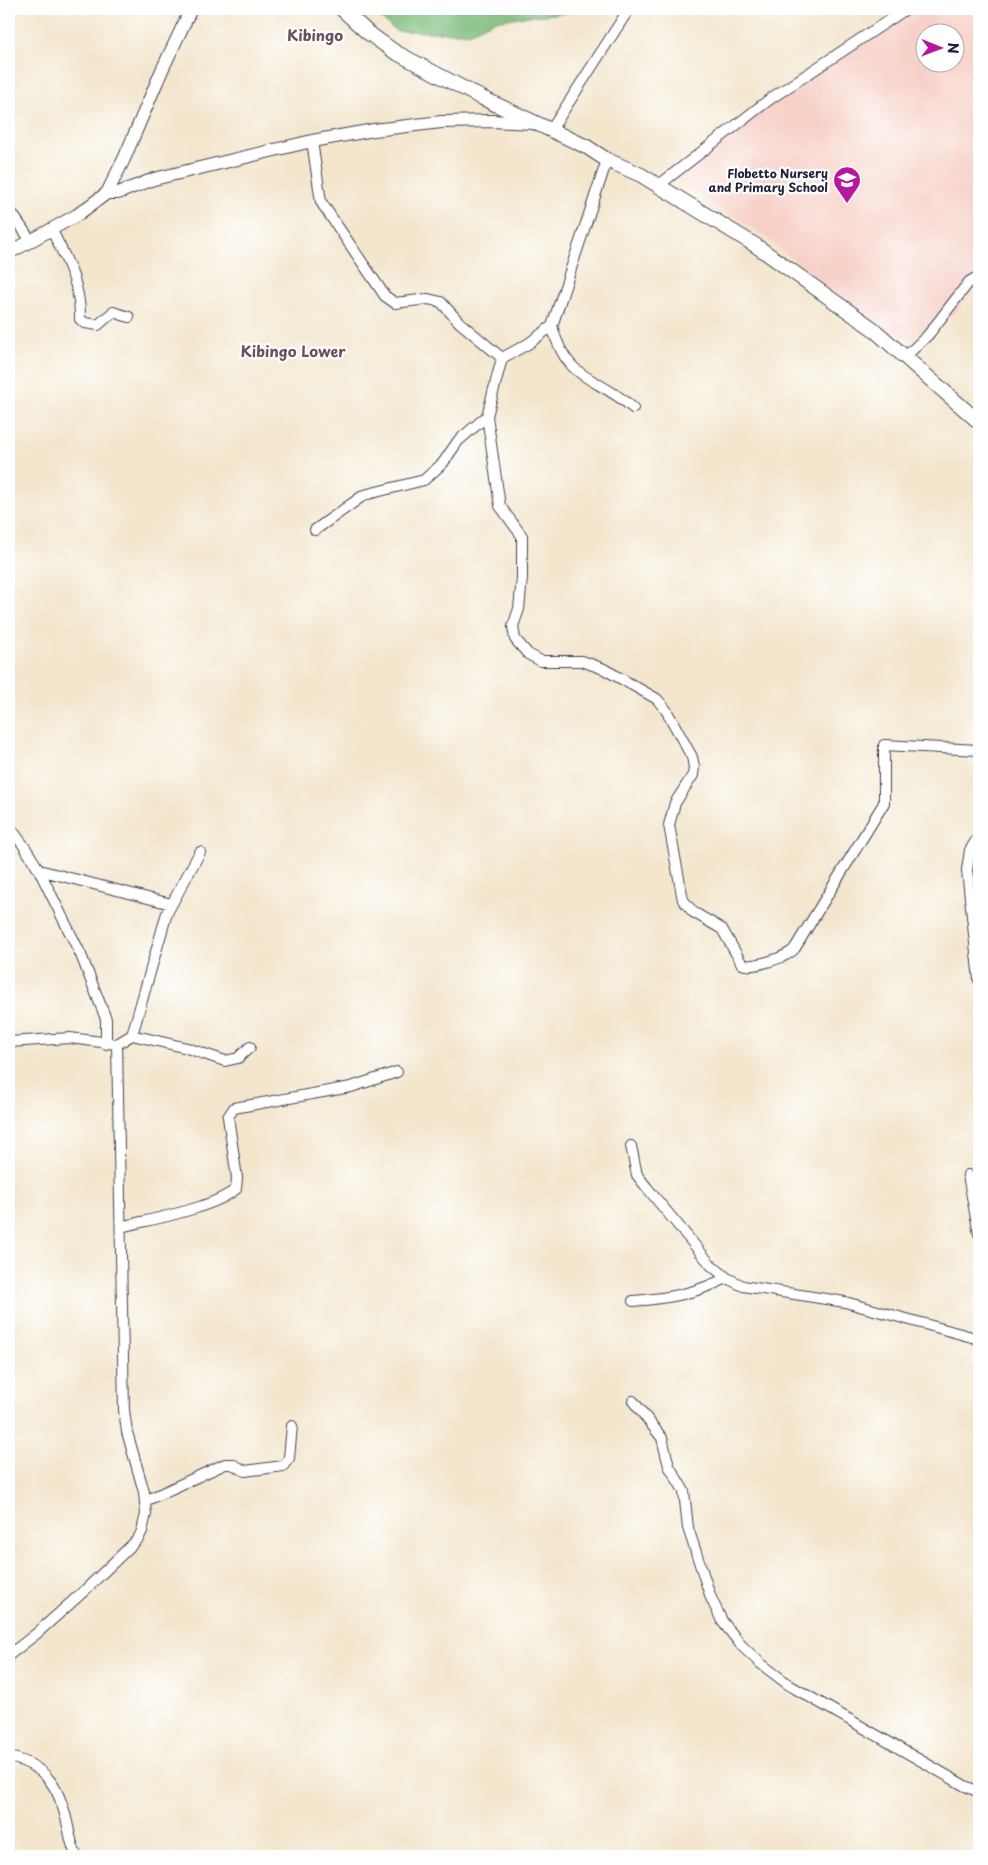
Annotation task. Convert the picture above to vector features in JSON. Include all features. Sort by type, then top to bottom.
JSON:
[{"type":"main road","points":[[342,9],[367,32],[395,52],[480,97],[587,147],[607,160],[659,185],[755,244],[872,328],[979,422]]},
{"type":"street","points":[[9,254],[77,215],[107,193],[191,9]]},
{"type":"street","points":[[551,130],[628,9]]},
{"type":"street","points":[[659,185],[770,99],[906,9]]},
{"type":"street","points":[[107,193],[118,193],[154,179],[312,141],[374,130],[442,122],[492,121],[535,123]]},
{"type":"street","points":[[312,141],[321,202],[385,296],[395,303],[428,300],[441,302],[459,322],[502,358]]},
{"type":"street","points":[[607,160],[552,326],[528,344],[502,358],[487,416],[500,506],[522,536],[522,578],[519,609],[513,626],[516,639],[528,654],[541,660],[582,662],[604,669],[657,699],[666,710],[692,758],[694,767],[693,775],[675,803],[669,825],[683,900],[693,912],[722,929],[744,965],[750,966],[784,956],[795,948],[884,802],[884,745],[979,750]]},
{"type":"street","points":[[9,209],[31,241]]},
{"type":"street","points":[[51,229],[74,276],[81,304],[80,318],[85,323],[98,325],[113,312],[129,317]]},
{"type":"street","points":[[905,357],[928,335],[969,282],[979,276]]},
{"type":"street","points":[[552,326],[560,351],[572,366],[591,382],[616,395],[632,408]]},
{"type":"street","points":[[315,530],[364,495],[424,480],[443,463],[458,441],[487,416]]},
{"type":"street","points":[[9,826],[39,870],[81,956],[106,1019],[111,1044],[120,1227],[124,1410],[127,1432],[145,1501],[145,1523],[138,1539],[57,1615],[9,1655]]},
{"type":"street","points":[[979,836],[970,850],[967,870],[979,980]]},
{"type":"street","points":[[132,1035],[151,964],[170,904],[200,852]]},
{"type":"street","points":[[39,870],[170,904]]},
{"type":"street","points":[[9,1042],[70,1038],[111,1044],[132,1035],[187,1048],[226,1061],[238,1058],[250,1047]]},
{"type":"street","points":[[120,1227],[173,1214],[216,1200],[236,1189],[238,1178],[228,1117],[234,1108],[268,1100],[345,1089],[397,1072]]},
{"type":"street","points":[[631,1146],[637,1175],[711,1265],[727,1278],[743,1286],[871,1307],[979,1338]]},
{"type":"street","points":[[968,1175],[979,1234]]},
{"type":"street","points":[[633,1301],[667,1299],[697,1292],[727,1278]]},
{"type":"street","points":[[633,1401],[662,1438],[669,1466],[684,1491],[688,1528],[710,1598],[722,1621],[742,1646],[760,1663],[789,1685],[964,1786],[979,1792]]},
{"type":"street","points":[[145,1501],[224,1464],[232,1464],[245,1471],[282,1466],[288,1458],[292,1426]]},
{"type":"street","points":[[9,1757],[31,1765],[52,1781],[61,1798],[77,1856]]},
{"type":"shaded area","name":"Flobetto Nursery and Primary School","points":[[909,9],[979,9],[979,278],[956,312],[919,343],[874,325],[762,234],[667,174]]},
{"type":"green space","points":[[370,9],[568,9],[567,13],[494,21],[469,33],[396,31]]},
{"type":"place","name":"Flobetto Nursery and Primary School","points":[[847,204]]},
{"type":"district","name":"Kibingo","points":[[315,34]]},
{"type":"district","name":"Kibingo Lower","points":[[293,350]]}]
